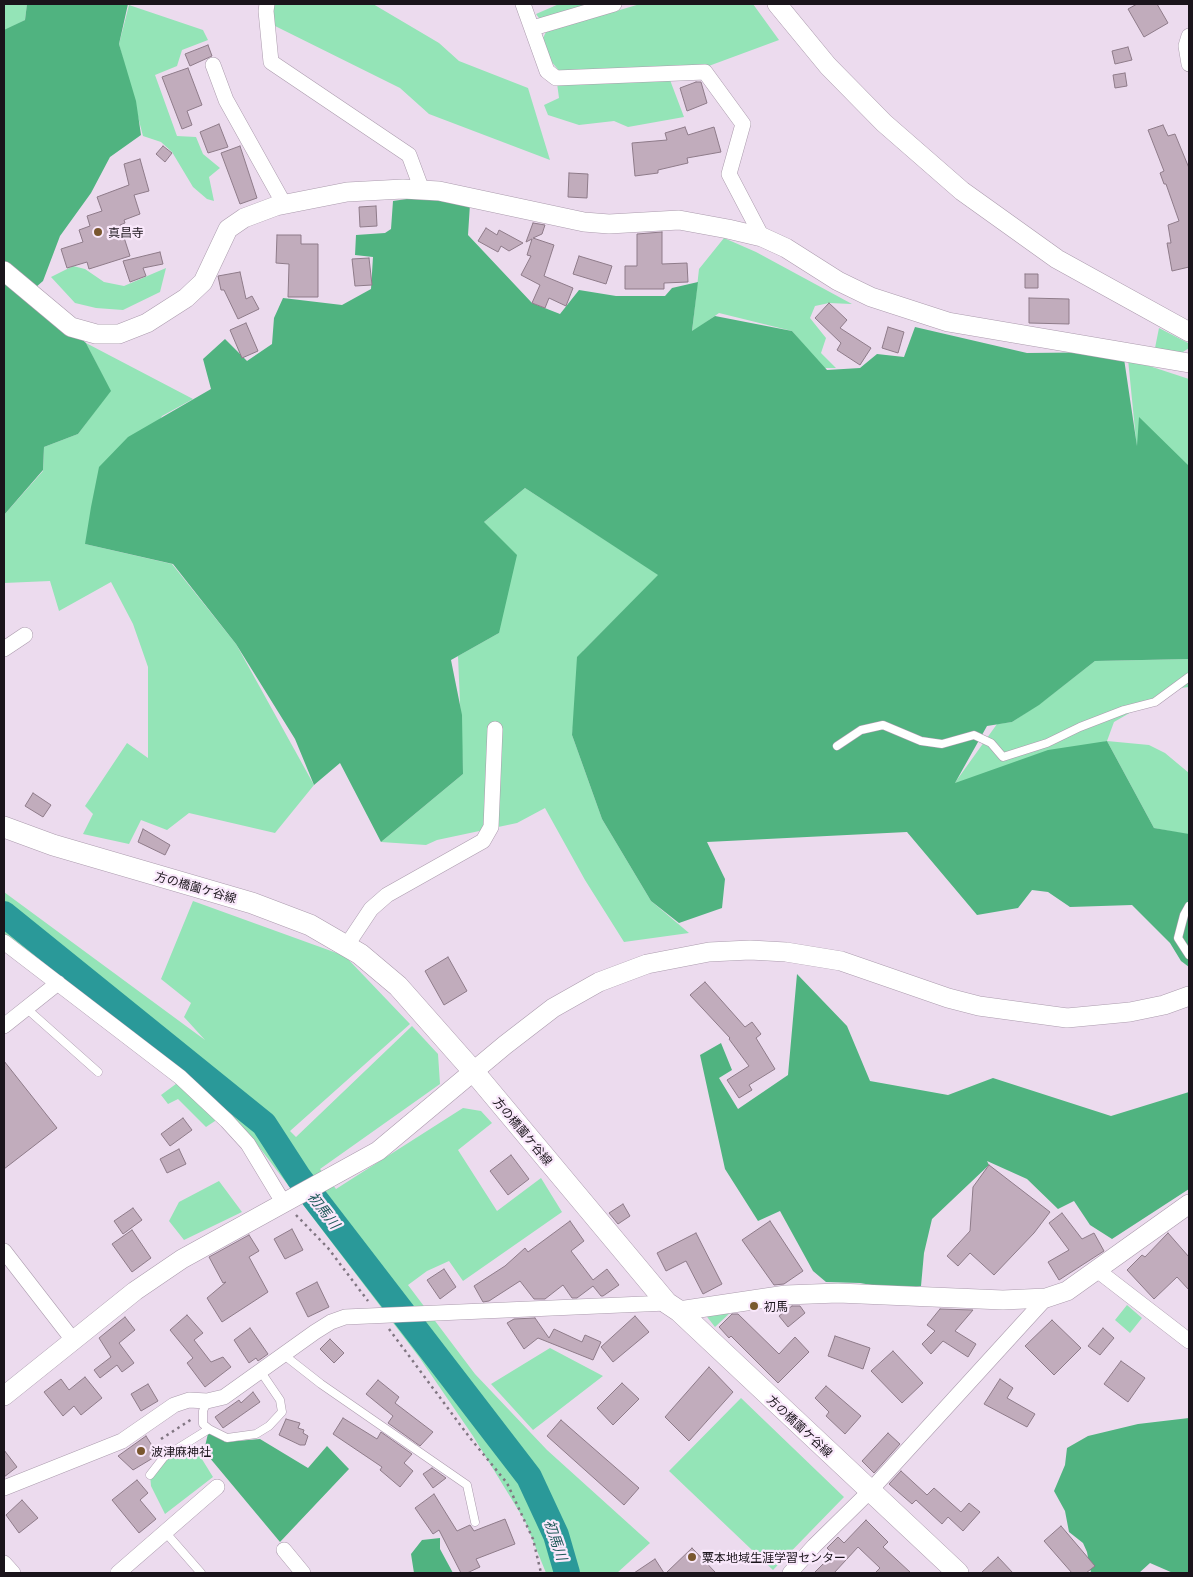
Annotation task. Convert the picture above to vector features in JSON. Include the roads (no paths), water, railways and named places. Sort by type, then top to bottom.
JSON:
[{"type":"main road","name":"方の橋薗ケ谷線","points":[[4,827],[53,845],[252,903],[310,926],[347,944],[398,986],[474,1072],[673,1307],[869,1492],[958,1573]]},
{"type":"street","points":[[267,4],[271,62],[409,155],[422,190]]},
{"type":"street","points":[[523,4],[547,72],[556,78],[704,72],[743,124],[729,174],[762,237]]},
{"type":"street","points":[[533,28],[614,4]]},
{"type":"street","points":[[777,4],[828,66],[884,123],[962,191],[1057,260],[1189,332]]},
{"type":"street","points":[[1189,36],[1186,46],[1189,64]]},
{"type":"street","points":[[213,65],[226,100],[284,204]]},
{"type":"street","points":[[4,271],[71,327],[96,334],[118,334],[147,323],[186,298],[203,282],[228,229],[244,218],[284,204],[347,192],[422,190],[474,197],[584,222],[609,224],[679,220],[762,237],[786,248],[838,281],[871,297],[948,322],[1189,363]]},
{"type":"street","points":[[4,650],[25,635]]},
{"type":"street","points":[[347,944],[371,909],[387,895],[472,850],[483,841],[491,828],[495,729]]},
{"type":"street","points":[[4,942],[180,1077],[227,1121],[248,1144],[286,1200]]},
{"type":"street","points":[[4,1396],[135,1291],[182,1259],[378,1150],[554,1008],[599,982],[647,964],[709,952],[770,950],[825,958],[948,998],[979,1006],[1038,1016],[1067,1018],[1103,1016],[1164,1006],[1189,996]]},
{"type":"street","points":[[4,1026],[58,983]]},
{"type":"street","points":[[4,1488],[122,1440],[174,1405],[189,1400],[205,1406],[224,1397],[331,1322],[345,1317],[673,1307],[786,1295],[838,1294],[1003,1300],[1046,1298],[1067,1291],[1189,1204]]},
{"type":"street","points":[[4,1251],[73,1340]]},
{"type":"street","points":[[1097,1270],[1189,1342]]},
{"type":"street","points":[[790,1573],[814,1546],[869,1492],[1046,1298]]},
{"type":"street","points":[[118,1573],[217,1487]]},
{"type":"street","points":[[284,1550],[303,1573]]},
{"type":"street","points":[[4,1563],[13,1573]]},
{"type":"lane","points":[[837,746],[861,730],[883,726],[921,741],[942,744],[974,735],[991,743],[1003,757],[1047,743],[1080,726],[1124,710],[1155,702],[1189,677]]},
{"type":"lane","points":[[1189,906],[1184,915],[1178,938],[1189,955]]},
{"type":"lane","points":[[26,1008],[98,1072]]},
{"type":"lane","points":[[284,1355],[321,1384],[467,1485],[475,1522]]},
{"type":"lane","points":[[205,1406],[204,1424],[209,1429],[228,1438],[256,1434],[269,1426],[282,1412],[280,1400],[261,1372]]},
{"type":"lane","points":[[150,1474],[164,1457],[209,1429]]},
{"type":"lane","points":[[166,1533],[201,1573]]},
{"type":"waterway","name":"初馬川","points":[[4,914],[264,1124],[299,1178],[529,1477],[556,1535],[567,1573]]},
{"type":"place","name":"真昌寺","points":[[98,232]]},
{"type":"place","name":"初馬","points":[[754,1306]]},
{"type":"place","name":"波津麻神社","points":[[141,1451]]},
{"type":"place","name":"粟本地域生涯学習センター","points":[[692,1557]]}]
